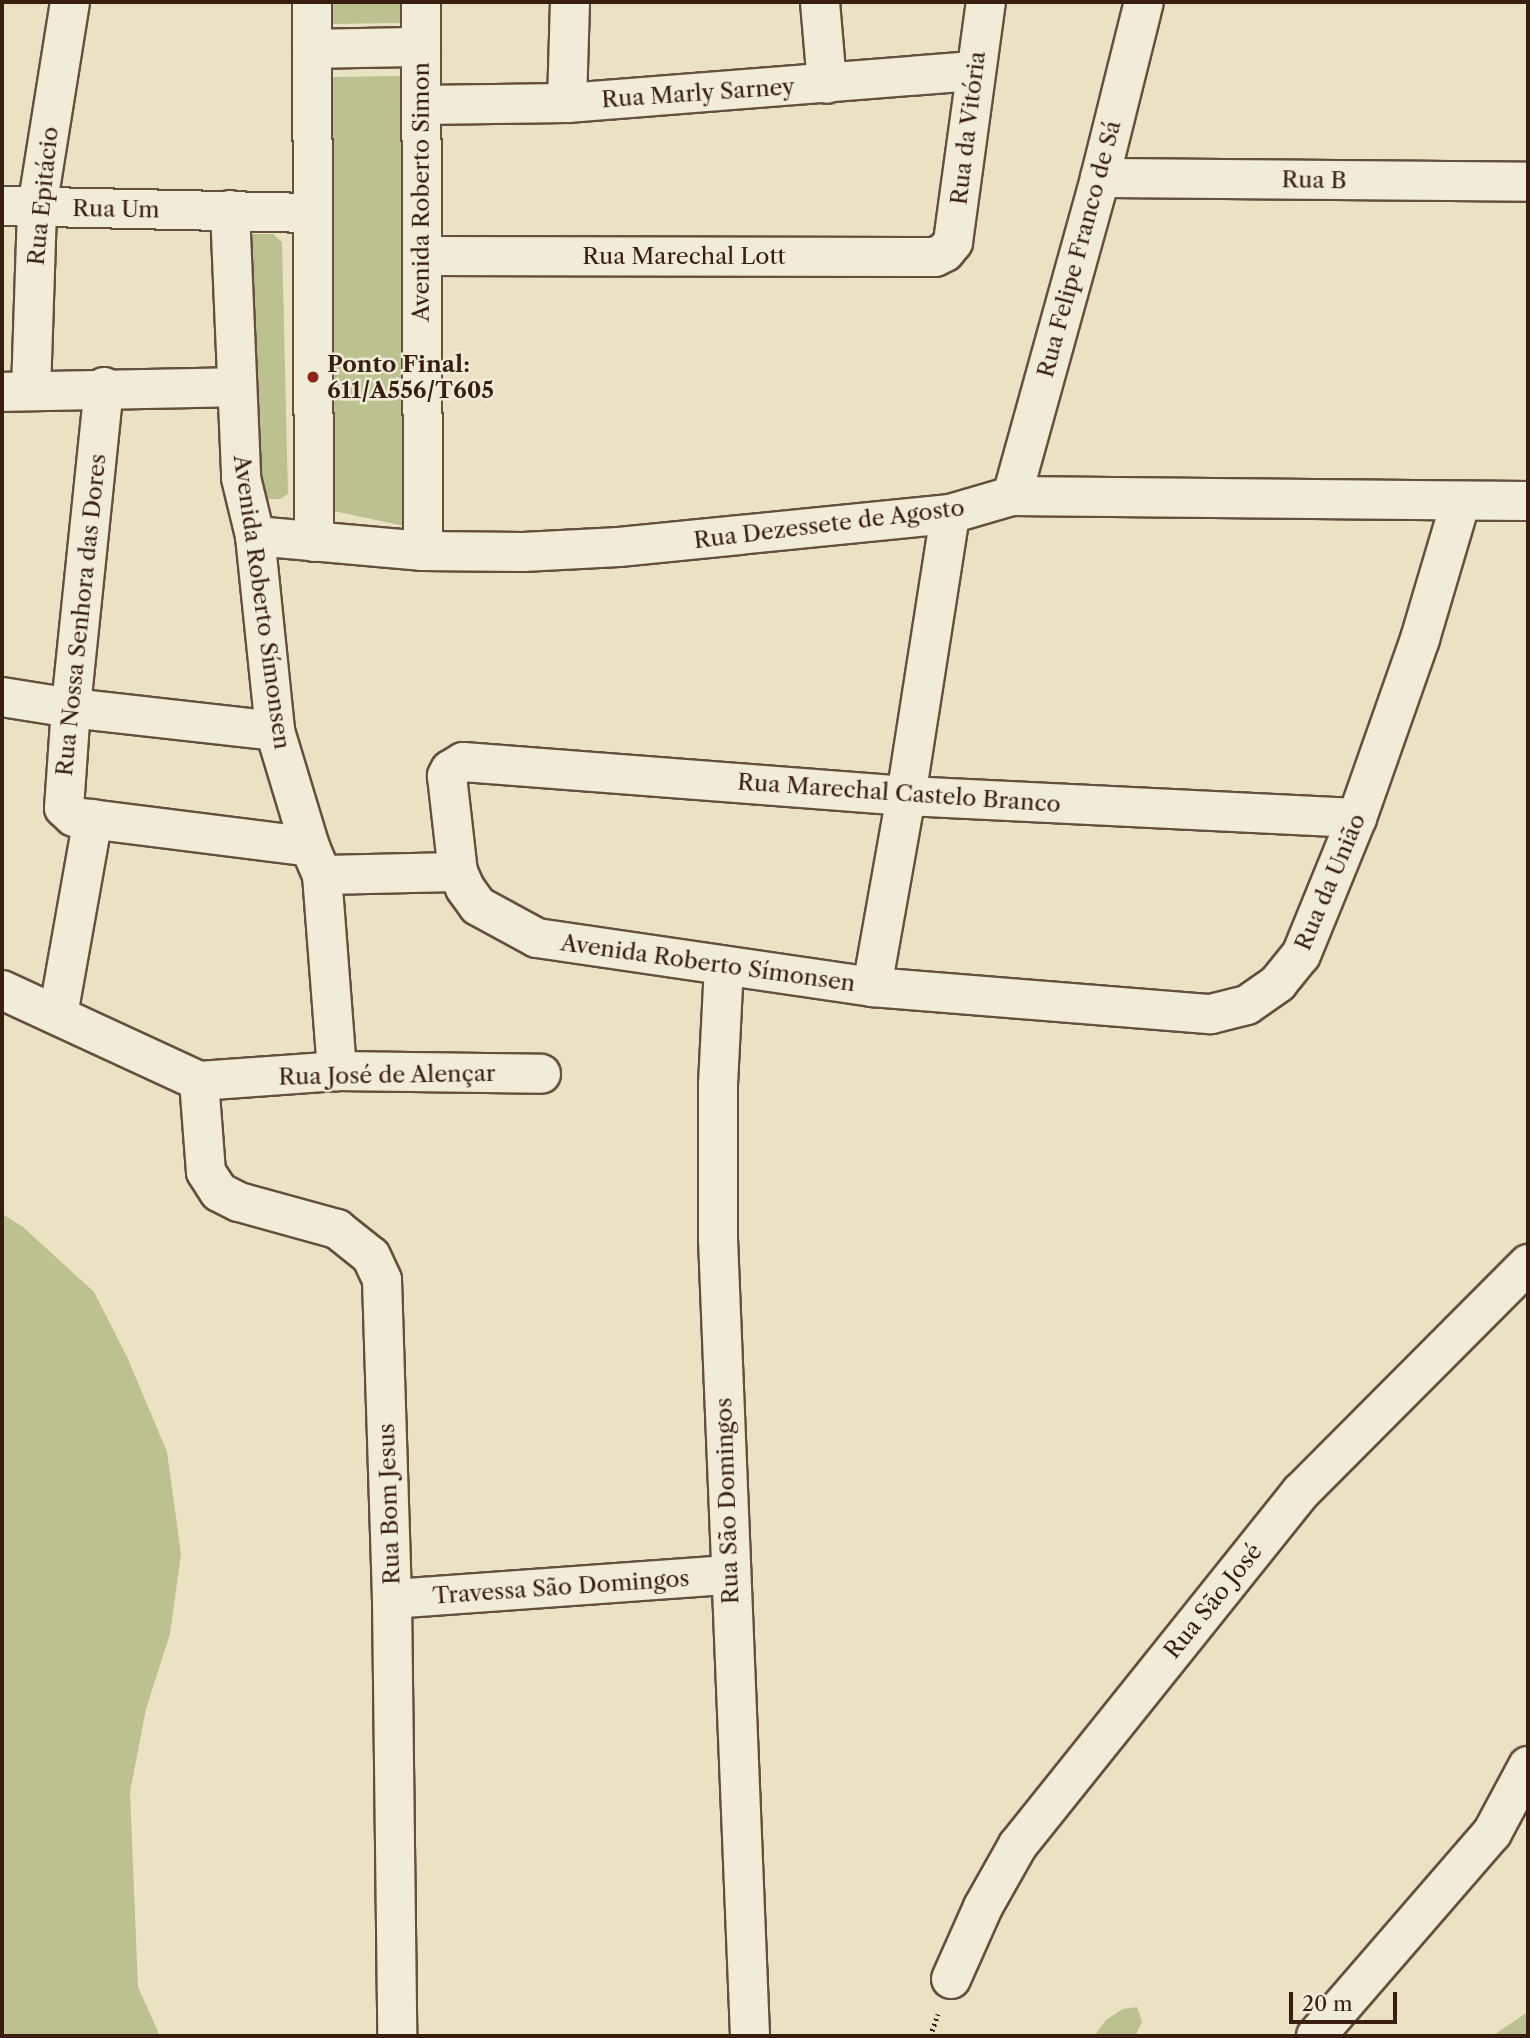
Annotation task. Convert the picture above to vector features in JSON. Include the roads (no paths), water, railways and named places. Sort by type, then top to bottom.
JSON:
[{"type":"street","name":"Rua Epitácio","points":[[10,400],[19,207],[69,2]]},
{"type":"street","points":[[312,2],[314,542]]},
{"type":"street","name":"Avenida Roberto Simon","points":[[421,2],[424,551]]},
{"type":"street","points":[[567,103],[570,2]]},
{"type":"street","points":[[820,2],[827,84]]},
{"type":"street","name":"Rua da Vitória","points":[[945,252],[953,242],[974,71],[986,2]]},
{"type":"street","name":"Rua Felipe Franco de Sá","points":[[1012,496],[1100,178],[1144,2]]},
{"type":"street","points":[[312,49],[421,47]]},
{"type":"street","name":"Rua Marly Sarney","points":[[421,105],[567,103],[974,71]]},
{"type":"street","name":"Rua B","points":[[1100,178],[1528,182]]},
{"type":"street","name":"Rua Um","points":[[19,207],[230,211]]},
{"type":"street","points":[[230,211],[313,213]]},
{"type":"street","name":"Avenida Roberto Símonsen","points":[[230,211],[241,478],[255,536],[275,731],[316,861],[337,1070]]},
{"type":"street","name":"Rua Marechal Lott","points":[[422,256],[935,257],[945,252]]},
{"type":"street","points":[[10,400],[104,387],[237,387]]},
{"type":"street","name":"Rua Nossa Senhora das Dores","points":[[104,387],[62,802],[67,814],[316,861],[458,872]]},
{"type":"street","name":"Rua Dezessete de Agosto","points":[[255,536],[424,551],[523,552],[619,547],[950,514],[1012,496],[1528,501]]},
{"type":"street","name":"Rua da União","points":[[872,987],[1211,1014],[1247,1005],[1278,983],[1301,955],[1357,818],[1420,639],[1461,500]]},
{"type":"street","points":[[872,987],[906,796],[950,514]]},
{"type":"street","points":[[2,697],[71,708],[275,731]]},
{"type":"street","name":"Rua Marechal Castelo Branco","points":[[447,776],[450,770],[463,762],[906,796],[1357,818]]},
{"type":"street","name":"Avenida Roberto Símonsen","points":[[447,776],[458,872],[465,888],[478,906],[537,938],[872,987]]},
{"type":"street","points":[[58,1015],[93,819]]},
{"type":"street","name":"Rua São Domingos","points":[[724,966],[718,1085],[718,1239],[750,2036]]},
{"type":"street","name":"Rua José de Alençar","points":[[2,990],[199,1081],[337,1070],[541,1074]]},
{"type":"street","name":"Rua Bom Jesus","points":[[199,1081],[206,1172],[219,1192],[239,1202],[337,1230],[371,1256],[382,1280],[392,1598],[397,2036]]},
{"type":"street","name":"Rua São José","points":[[951,1979],[984,1907],[1018,1845],[1292,1503],[1528,1264]]},
{"type":"street","name":"Travessa São Domingos","points":[[392,1598],[730,1575]]},
{"type":"street","points":[[1316,2036],[1492,1833],[1528,1766]]},
{"type":"place","name":"Ponto Final: 611/A556/T605","points":[[313,377]]}]
